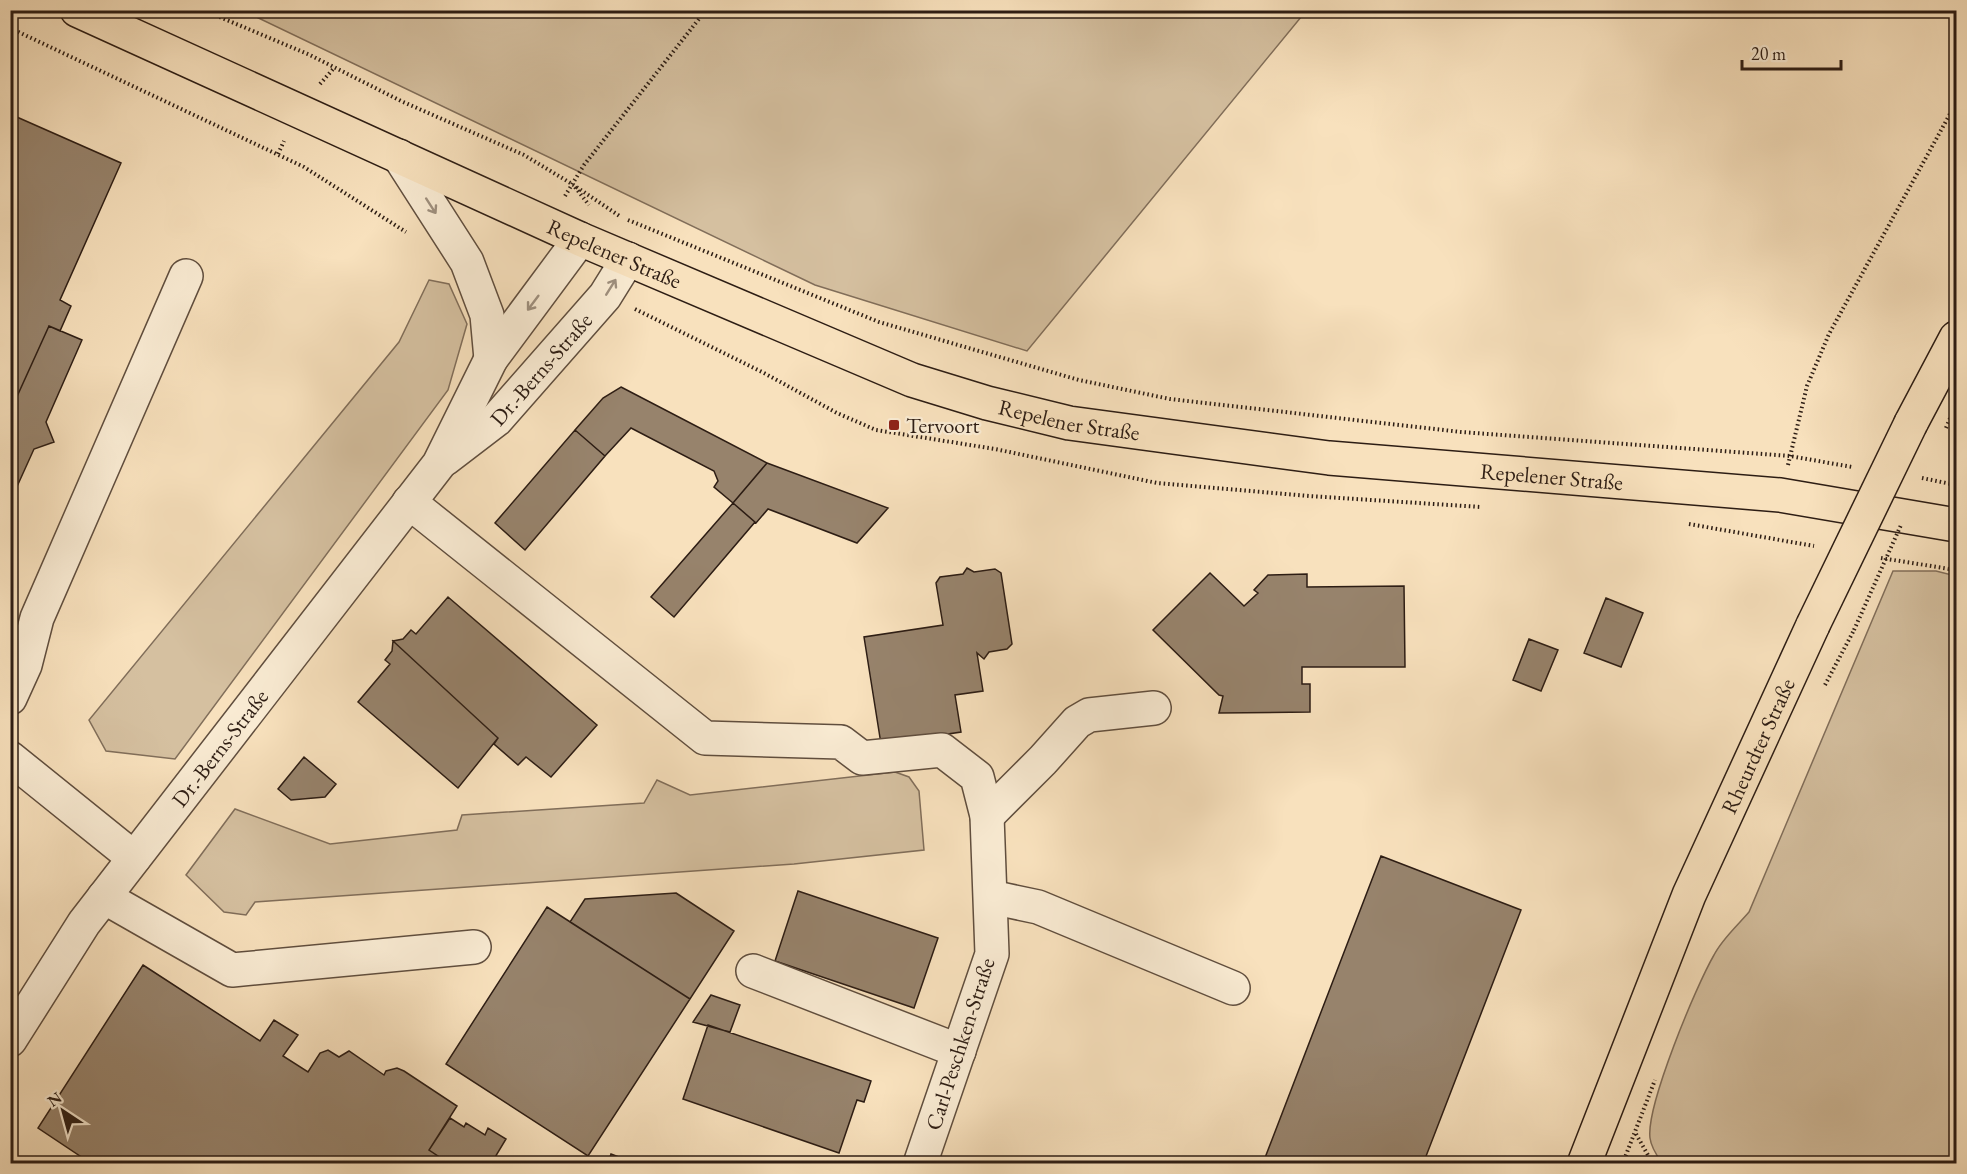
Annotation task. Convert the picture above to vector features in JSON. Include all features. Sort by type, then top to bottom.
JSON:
[{"type":"main road","name":"Repelener Straße","points":[[77,10],[580,239],[912,380],[987,403],[1069,423],[1329,458],[1780,495],[1956,525]]},
{"type":"main road","name":"Rheurdter Straße","points":[[1584,1164],[1689,895],[1813,625],[1911,423],[1956,338]]},
{"type":"street","name":"Dr.-Berns-Straße","points":[[399,156],[467,262],[487,315],[491,359]]},
{"type":"street","name":"Dr.-Berns-Straße","points":[[15,1024],[104,897],[439,464],[491,359],[580,239]]},
{"type":"street","name":"Dr.-Berns-Straße","points":[[439,464],[496,420],[605,296],[628,259]]},
{"type":"street","points":[[10,698],[25,665],[37,618],[186,276]]},
{"type":"street","name":"Carl-Peschken-Straße","points":[[409,502],[705,738],[841,742],[862,758],[942,750],[976,777],[987,816],[992,954],[920,1164]]},
{"type":"street","points":[[987,816],[1077,722],[1089,715],[1154,708]]},
{"type":"street","points":[[10,758],[134,858]]},
{"type":"street","points":[[104,897],[232,970],[474,947]]},
{"type":"street","points":[[991,897],[1038,907],[1233,988]]},
{"type":"street","points":[[753,971],[958,1051]]},
{"type":"path","points":[[203,10],[310,55],[401,101],[524,155],[572,184],[618,216],[879,322],[1079,380],[1170,399],[1461,432],[1790,456],[1860,468]]},
{"type":"path","points":[[547,224],[584,165],[706,10]]},
{"type":"path","points":[[1780,495],[1807,386],[1829,334],[1956,103]]},
{"type":"path","points":[[1918,478],[1956,485]]},
{"type":"path","points":[[1823,689],[1854,630]]},
{"type":"path","points":[[1623,1164],[1656,1078]]},
{"type":"path","points":[[1636,1134],[1653,1164]]},
{"type":"shaded area","points":[[244,11],[1306,11],[1027,351],[815,285]]},
{"type":"shaded area","points":[[429,280],[449,284],[467,324],[448,390],[175,759],[106,751],[89,720],[399,342]]},
{"type":"shaded area","points":[[1893,571],[1936,571],[1956,576],[1956,1163],[1662,1163],[1654,1151],[1650,1138],[1651,1122],[1674,1046],[1717,949],[1749,912]]},
{"type":"shaded area","points":[[895,772],[909,777],[919,791],[924,850],[794,864],[255,902],[246,915],[224,912],[186,875],[235,809],[330,844],[457,830],[462,815],[644,803],[657,780],[690,795]]},
{"type":"building","points":[[10,114],[121,163],[60,300],[71,306],[60,331],[49,326],[10,412]]},
{"type":"building","points":[[49,326],[82,340],[46,422],[54,442],[34,449],[10,502],[10,412]]},
{"type":"building","points":[[621,387],[767,463],[733,503],[714,487],[718,481],[714,471],[631,428],[605,456],[575,430],[603,398]]},
{"type":"building","points":[[575,430],[605,456],[525,550],[495,523]]},
{"type":"building","points":[[767,463],[888,508],[857,543],[768,509],[756,523],[733,503]]},
{"type":"building","points":[[733,503],[755,522],[674,617],[651,597]]},
{"type":"building","points":[[967,568],[974,572],[995,569],[1001,573],[1012,644],[1007,649],[989,652],[984,659],[977,653],[983,691],[955,695],[961,732],[881,744],[864,637],[943,625],[936,583],[940,577],[963,574]]},
{"type":"building","points":[[1210,573],[1244,606],[1258,593],[1254,590],[1268,575],[1307,574],[1307,587],[1404,586],[1405,667],[1302,667],[1302,684],[1310,684],[1310,712],[1219,713],[1223,696],[1219,695],[1153,630]]},
{"type":"building","points":[[448,597],[597,725],[551,777],[526,757],[518,765],[494,744],[498,738],[393,641],[403,639],[411,630],[416,634]]},
{"type":"building","points":[[1606,598],[1643,613],[1621,667],[1584,653]]},
{"type":"building","points":[[1529,639],[1558,650],[1541,691],[1513,680]]},
{"type":"building","points":[[393,641],[498,738],[458,788],[358,702],[390,664],[385,660],[392,651]]},
{"type":"building","points":[[304,757],[336,784],[325,797],[291,800],[278,789]]},
{"type":"building","points":[[1381,856],[1521,910],[1423,1164],[1265,1164],[1263,1163]]},
{"type":"building","points":[[798,891],[938,938],[914,1008],[775,961]]},
{"type":"building","points":[[676,893],[734,931],[690,999],[570,922],[585,899]]},
{"type":"building","points":[[547,907],[690,999],[588,1156],[446,1064]]},
{"type":"building","points":[[143,965],[260,1041],[274,1020],[298,1035],[283,1056],[308,1072],[320,1053],[328,1050],[339,1057],[349,1051],[384,1075],[386,1071],[397,1068],[404,1071],[457,1106],[429,1150],[450,1164],[92,1164],[38,1128]]},
{"type":"building","points":[[711,995],[740,1005],[730,1032],[693,1022]]},
{"type":"building","points":[[708,1025],[871,1081],[864,1102],[857,1100],[839,1153],[683,1099]]},
{"type":"building","points":[[450,1118],[464,1127],[466,1123],[485,1135],[488,1128],[506,1139],[491,1164],[450,1164],[429,1150]]},
{"type":"building","points":[[611,1154],[637,1164],[608,1164]]},
{"type":"building","points":[[759,1157],[779,1164],[737,1164],[746,1159],[757,1163]]},
{"type":"place","name":"Tervoort","points":[[894,425]]}]
